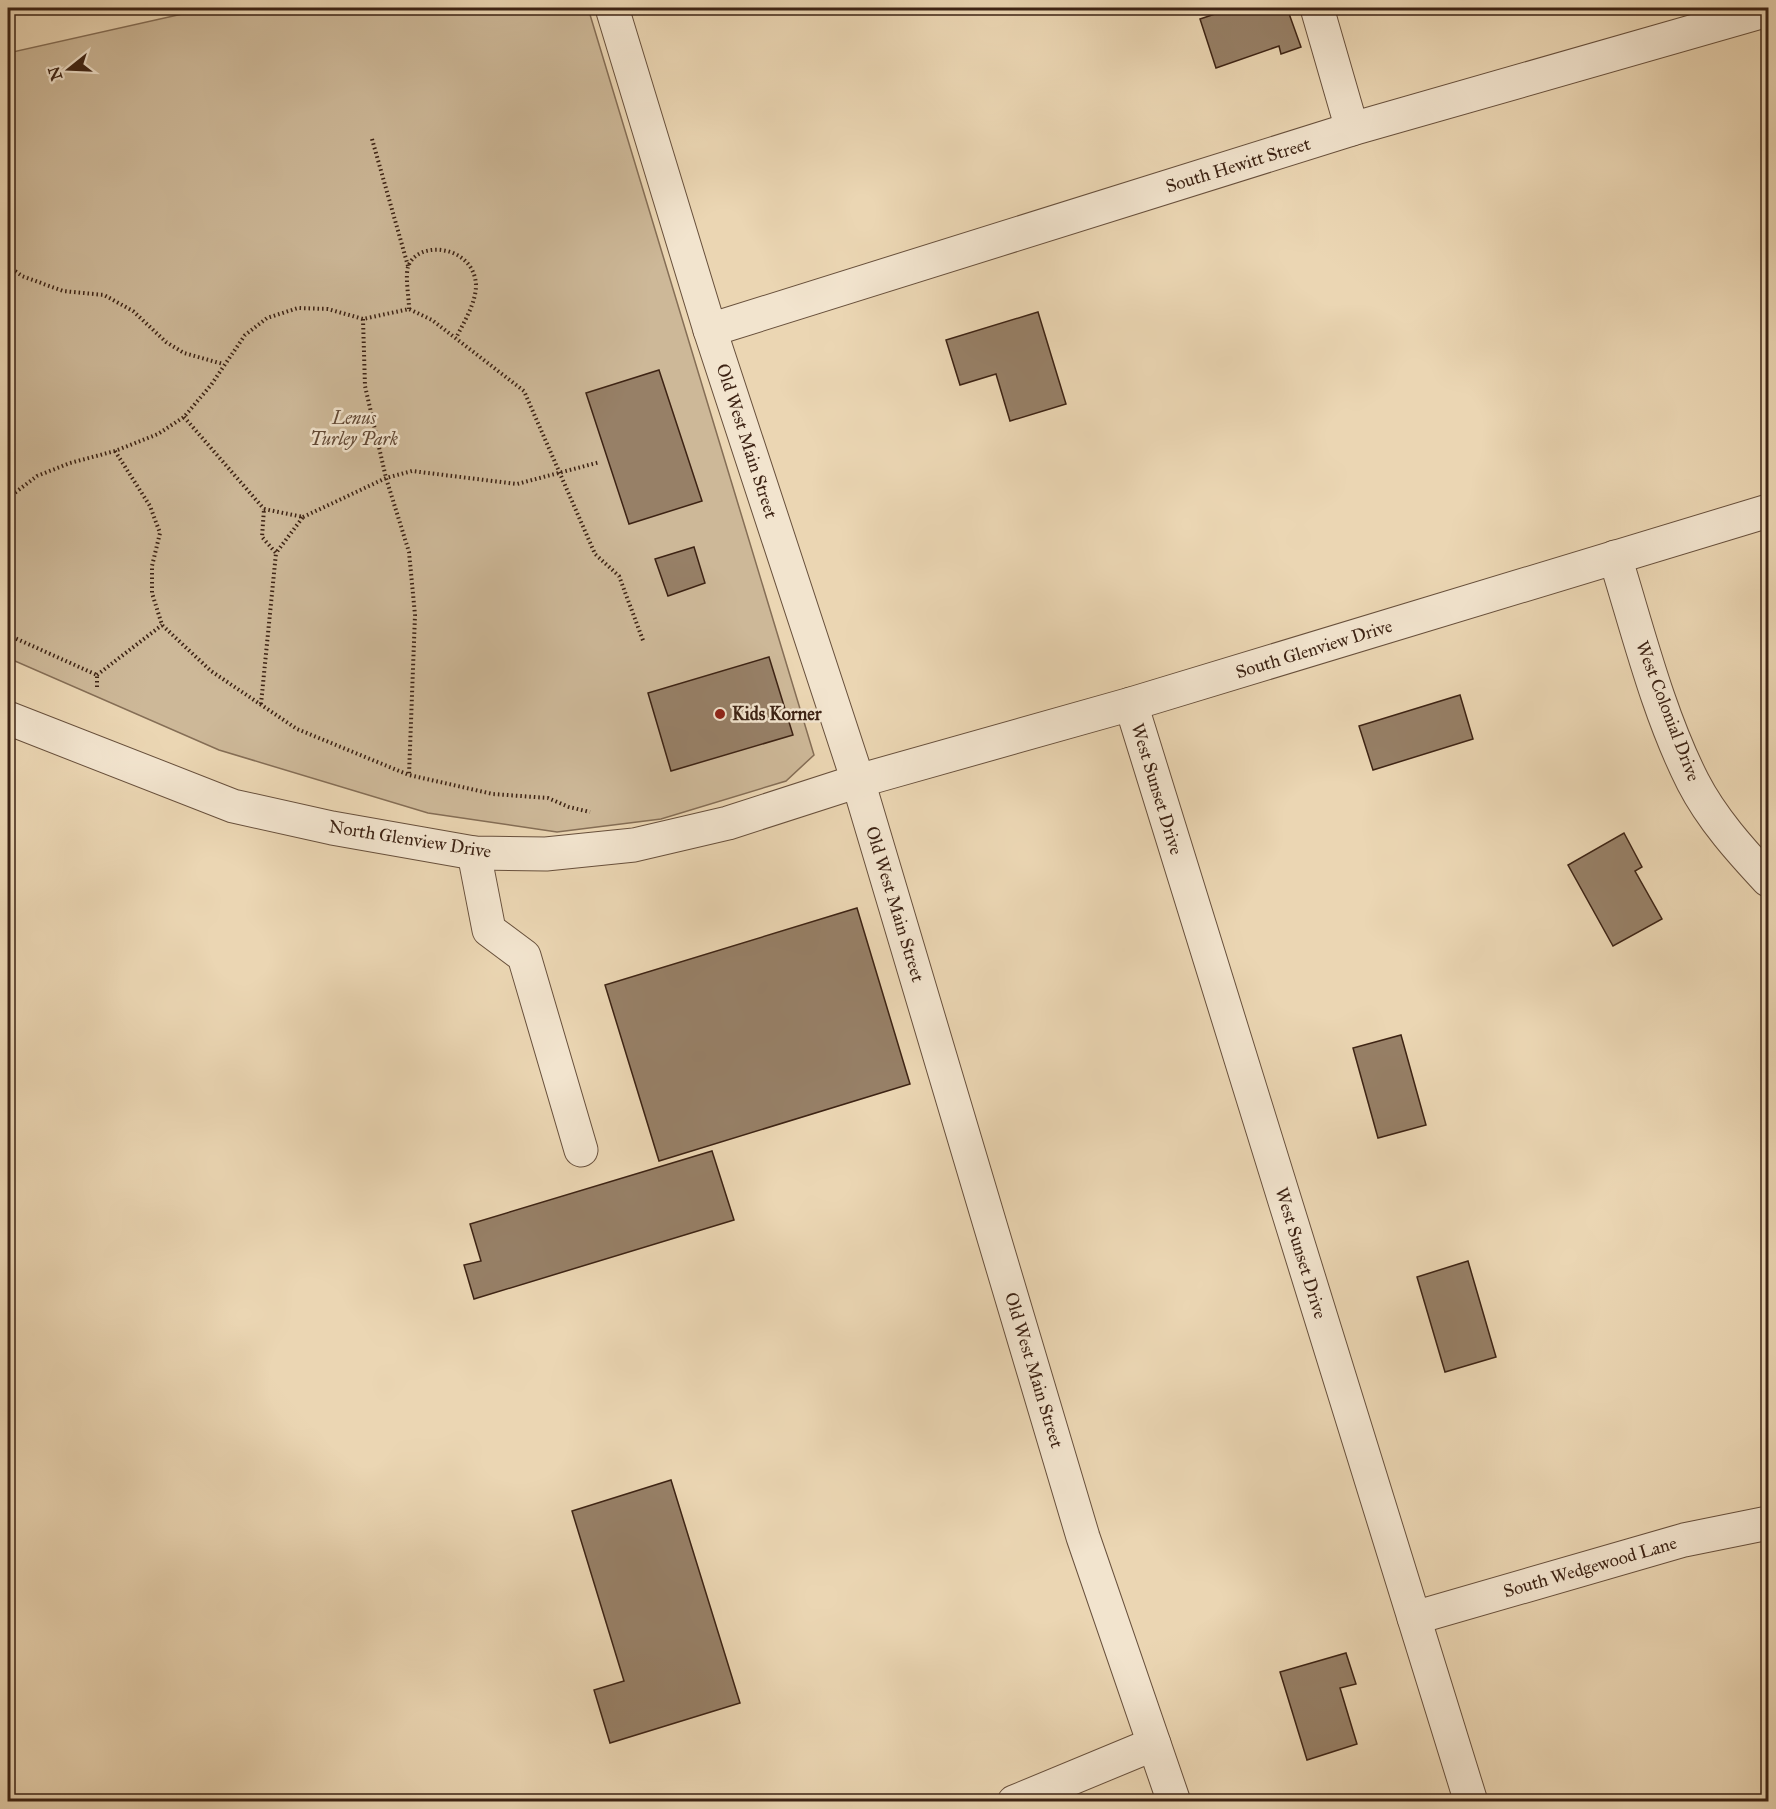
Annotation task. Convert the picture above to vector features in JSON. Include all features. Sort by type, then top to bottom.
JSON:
[{"type":"street","name":"Old West Main Street","points":[[612,8],[710,330],[858,781],[1083,1537],[1174,1802]]},
{"type":"street","points":[[1317,8],[1352,129]]},
{"type":"street","name":"South Hewitt Street","points":[[710,330],[1352,129],[1768,10]]},
{"type":"street","name":"South Glenview Drive","points":[[858,781],[1131,705],[1768,511]]},
{"type":"street","name":"West Colonial Drive","points":[[1615,557],[1656,689],[1694,783],[1733,842],[1768,880]]},
{"type":"street","name":"West Sunset Drive","points":[[1131,705],[1471,1802]]},
{"type":"street","name":"North Glenview Drive","points":[[8,718],[233,806],[332,828],[474,853],[546,854],[634,845],[728,823],[858,781]]},
{"type":"street","points":[[474,853],[489,930],[524,956],[581,1150]]},
{"type":"street","name":"South Wedgewood Lane","points":[[1414,1618],[1684,1540],[1768,1523]]},
{"type":"street","points":[[1014,1802],[1154,1744]]},
{"type":"path","points":[[372,139],[408,266],[409,309]]},
{"type":"path","points":[[408,266],[415,258],[428,251],[443,249],[460,254],[471,269],[476,286],[470,310],[456,338]]},
{"type":"path","points":[[8,266],[22,276],[63,291],[104,295],[133,311],[166,342],[184,353],[223,364]]},
{"type":"path","points":[[8,498],[37,476],[70,463],[115,451],[158,434],[184,417],[212,385],[223,364],[245,335],[267,318],[298,308],[328,309],[363,319],[409,309],[432,320],[524,391],[595,554],[619,576],[644,643]]},
{"type":"path","points":[[363,319],[365,386],[386,478],[409,552],[415,615],[410,775]]},
{"type":"path","points":[[184,417],[264,509],[303,518]]},
{"type":"path","points":[[115,451],[150,506],[160,533],[152,566],[152,593],[162,625],[211,671],[297,729],[410,775],[493,794],[548,798],[569,807],[595,813]]},
{"type":"path","points":[[261,705],[276,553],[303,518],[386,478],[412,471],[517,484],[600,462]]},
{"type":"path","points":[[264,509],[262,537],[276,553]]},
{"type":"path","points":[[97,675],[162,625]]},
{"type":"path","points":[[8,635],[97,675]]},
{"type":"path","points":[[97,675],[98,689]]},
{"type":"green space","name":"Lenus Turley Park","points":[[209,8],[588,8],[814,755],[786,781],[661,819],[557,832],[428,813],[219,750],[8,658],[8,53]]},
{"type":"building","points":[[1233,8],[1287,8],[1301,47],[1281,54],[1279,46],[1216,68],[1200,19]]},
{"type":"building","points":[[1038,312],[1066,404],[1010,421],[996,374],[960,385],[946,340]]},
{"type":"building","points":[[659,370],[702,501],[629,524],[586,393]]},
{"type":"building","points":[[694,547],[705,583],[668,596],[655,559]]},
{"type":"building","name":"Kids Korner","points":[[769,657],[793,735],[671,771],[648,693]]},
{"type":"building","points":[[1460,695],[1473,739],[1373,770],[1359,726]]},
{"type":"building","points":[[1624,833],[1642,867],[1635,871],[1662,919],[1613,946],[1568,865]]},
{"type":"building","points":[[857,908],[910,1084],[659,1161],[605,985]]},
{"type":"building","points":[[1401,1035],[1426,1125],[1378,1138],[1353,1048]]},
{"type":"building","points":[[712,1151],[734,1220],[474,1299],[464,1265],[481,1261],[470,1224]]},
{"type":"building","points":[[1468,1261],[1496,1357],[1445,1372],[1417,1277]]},
{"type":"building","points":[[671,1480],[740,1703],[610,1743],[594,1690],[624,1681],[572,1511]]},
{"type":"building","points":[[1346,1653],[1356,1684],[1340,1688],[1357,1744],[1307,1760],[1280,1672]]},
{"type":"place","name":"Kids Korner","points":[[720,714]]}]
